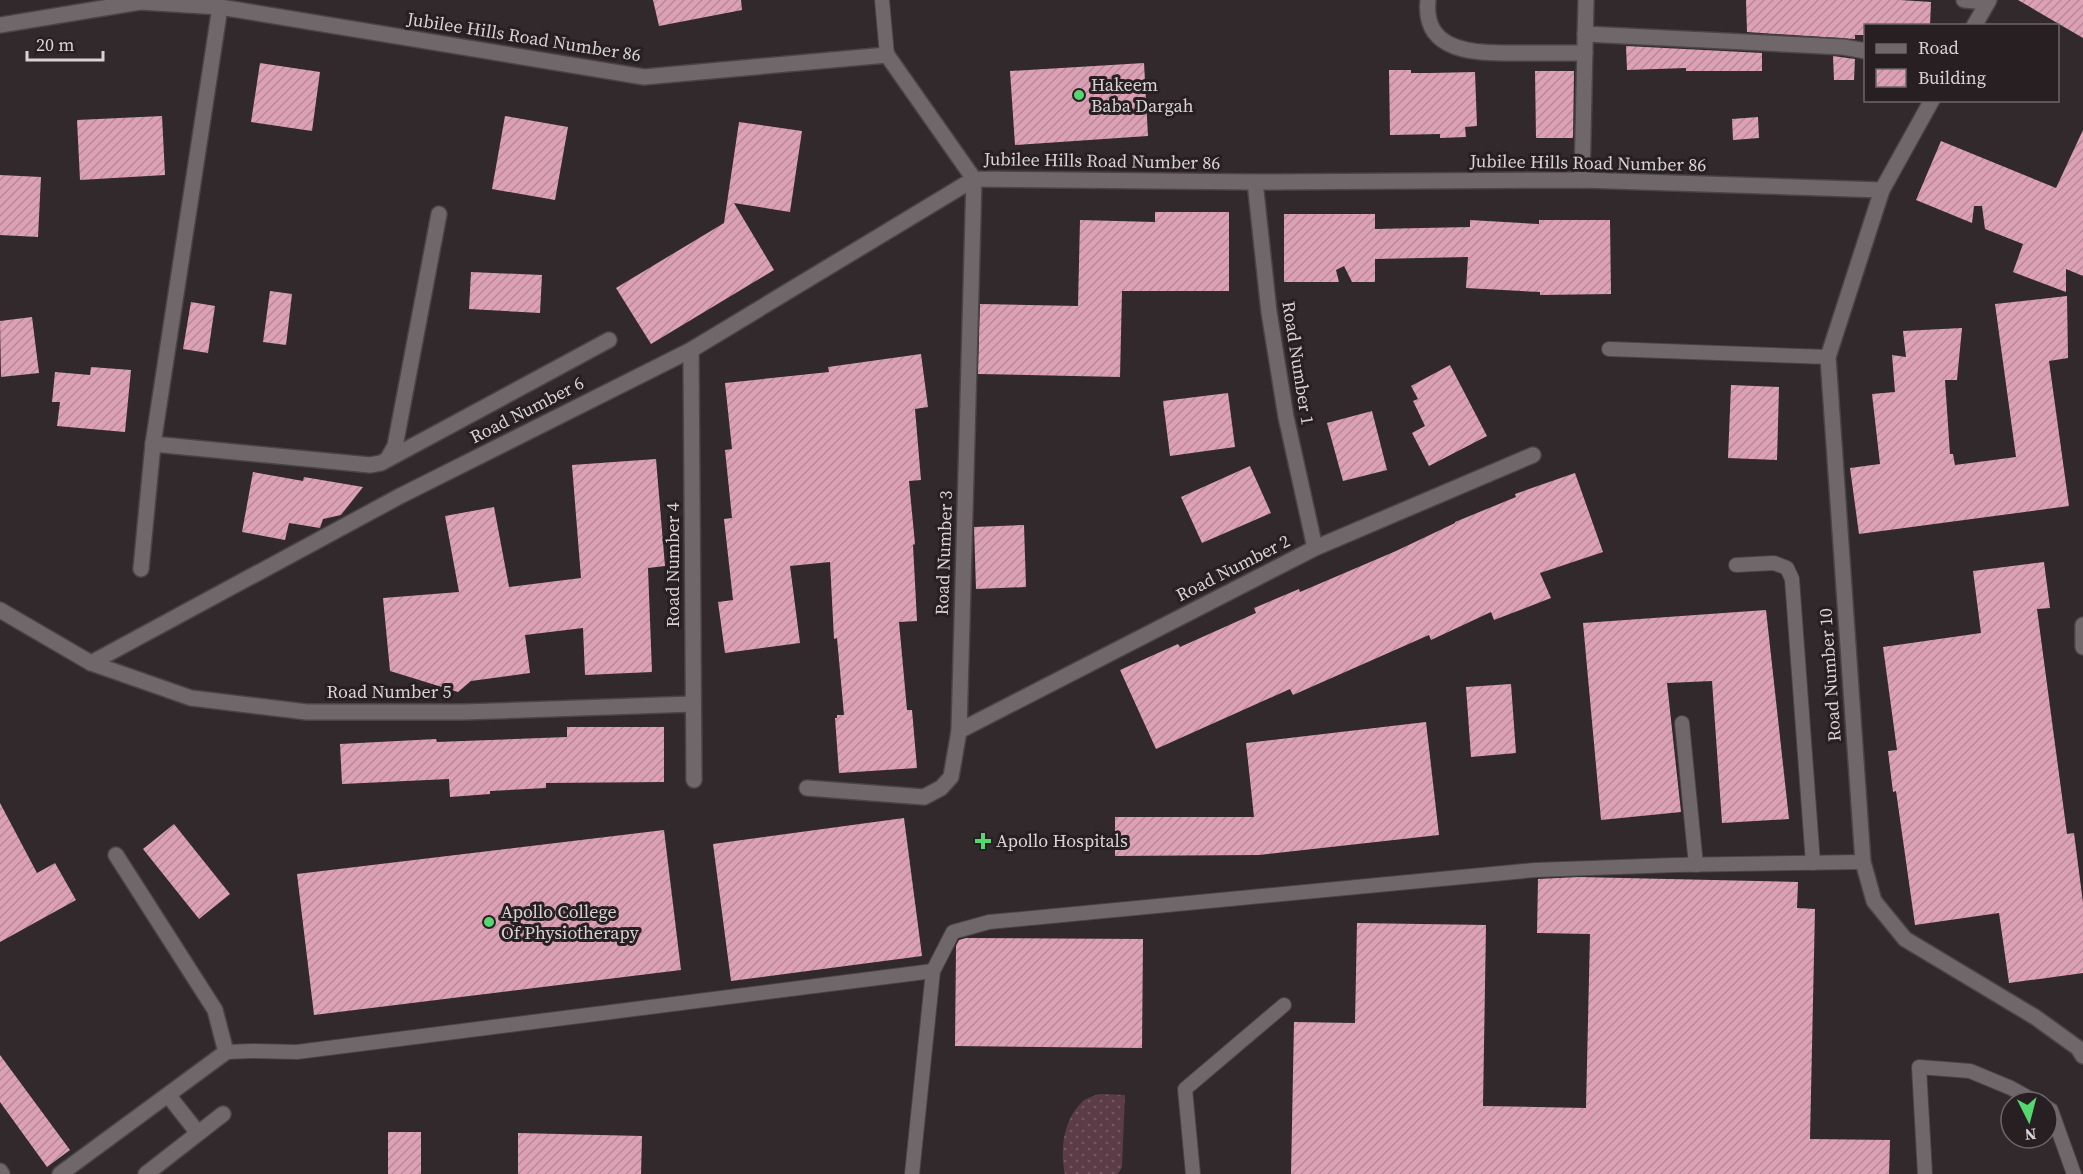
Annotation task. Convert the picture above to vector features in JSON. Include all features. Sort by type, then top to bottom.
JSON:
[{"type":"street","points":[[1428,0],[1429,20],[1436,33],[1446,43],[1461,50],[1479,53],[1585,53]]},
{"type":"street","points":[[1582,180],[1586,0]]},
{"type":"street","points":[[1964,0],[1988,1],[1975,24]]},
{"type":"street","name":"Jubilee Hills Road Number 86","points":[[0,25],[140,2],[220,7],[644,77],[887,55],[974,179],[1255,182],[1582,180],[1882,190]]},
{"type":"street","points":[[141,569],[153,444],[220,7]]},
{"type":"street","points":[[1585,34],[1843,47],[1864,51]]},
{"type":"street","name":"Road Number 10","points":[[1931,102],[1882,190],[1828,357],[1863,862],[1874,901],[1905,939],[2035,1017],[2078,1048],[2083,1056]]},
{"type":"street","name":"Road Number 6","points":[[91,663],[400,496],[691,350],[974,179]]},
{"type":"street","name":"Road Number 3","points":[[807,788],[924,797],[941,788],[951,777],[959,731],[974,179]]},
{"type":"street","name":"Road Number 1","points":[[1255,182],[1269,312],[1284,406],[1315,548]]},
{"type":"street","points":[[388,458],[395,446],[439,214]]},
{"type":"street","points":[[153,444],[370,465],[381,463],[609,340]]},
{"type":"street","name":"Road Number 4","points":[[691,350],[694,780]]},
{"type":"street","name":"Road Number 2","points":[[959,731],[1315,548],[1533,455]]},
{"type":"street","name":"Road Number 5","points":[[0,610],[91,663],[191,698],[307,712],[464,712],[693,704]]},
{"type":"street","points":[[60,1174],[226,1052],[215,1011],[116,855]]},
{"type":"street","points":[[168,1095],[198,1133]]},
{"type":"street","points":[[146,1174],[222,1114]]},
{"type":"lane","points":[[882,0],[887,55]]},
{"type":"lane","points":[[1608,349],[1828,357]]},
{"type":"lane","points":[[1736,565],[1774,564],[1787,568],[1792,579],[1813,863]]},
{"type":"lane","points":[[1682,723],[1696,865]]},
{"type":"lane","points":[[912,1174],[933,971],[953,932],[989,922],[1535,870],[1863,862]]},
{"type":"lane","points":[[226,1052],[297,1052],[933,971]]},
{"type":"lane","points":[[1193,1174],[1185,1089],[1284,1005]]},
{"type":"lane","points":[[1925,1174],[1919,1067],[1970,1071],[2015,1090]]},
{"type":"lane","points":[[2059,1132],[2074,1174]]},
{"type":"shaded area","points":[[1099,1094],[1125,1095],[1122,1167],[1118,1174],[1065,1174],[1063,1145],[1067,1127],[1084,1101]]},
{"type":"building","points":[[653,0],[741,0],[742,10],[659,26]]},
{"type":"building","points":[[1746,0],[1931,2],[1930,24],[1864,24],[1864,35],[1855,35],[1855,39],[1747,32]]},
{"type":"building","points":[[2018,0],[2083,0],[2083,38]]},
{"type":"building","points":[[1626,46],[1762,53],[1762,71],[1686,71],[1686,68],[1627,70]]},
{"type":"building","points":[[1833,56],[1855,59],[1854,80],[1834,80]]},
{"type":"building","points":[[260,63],[320,72],[312,131],[251,122]]},
{"type":"building","points":[[1144,63],[1148,136],[1015,145],[1010,71]]},
{"type":"building","points":[[1389,70],[1411,70],[1411,73],[1475,72],[1477,126],[1465,127],[1466,137],[1440,138],[1440,134],[1390,135]]},
{"type":"building","points":[[1535,71],[1574,71],[1573,138],[1536,138]]},
{"type":"building","points":[[162,116],[165,175],[80,180],[77,120]]},
{"type":"building","points":[[505,116],[568,127],[555,200],[492,189]]},
{"type":"building","points":[[1758,117],[1759,138],[1733,140],[1732,119]]},
{"type":"building","points":[[739,122],[802,131],[790,212],[734,203],[774,270],[651,344],[616,288],[724,223]]},
{"type":"building","points":[[2083,130],[2083,276],[2066,269],[2066,292],[2013,272],[2023,244],[1985,229],[1982,206],[1974,206],[1972,223],[1916,200],[1941,141],[2056,188]]},
{"type":"building","points":[[0,175],[41,177],[38,237],[0,235]]},
{"type":"building","points":[[1155,212],[1229,212],[1229,291],[1122,291],[1120,377],[978,374],[980,304],[1078,306],[1080,220],[1155,222]]},
{"type":"building","points":[[1284,214],[1375,214],[1375,229],[1470,227],[1470,220],[1539,224],[1539,220],[1610,220],[1611,294],[1540,295],[1540,292],[1466,288],[1468,257],[1375,259],[1375,282],[1352,282],[1344,266],[1336,270],[1339,282],[1284,282]]},
{"type":"building","points":[[471,272],[542,275],[540,313],[469,309]]},
{"type":"building","points":[[270,291],[292,294],[286,345],[263,342]]},
{"type":"building","points":[[2067,296],[2068,358],[2049,361],[2069,506],[1859,534],[1850,468],[1880,464],[1872,394],[1895,392],[1892,355],[1906,357],[1903,331],[1962,328],[1957,380],[1945,380],[1950,454],[1953,454],[1955,465],[2016,457],[1995,304]]},
{"type":"building","points":[[191,302],[215,306],[208,353],[183,349]]},
{"type":"building","points":[[32,317],[39,373],[1,377],[0,321]]},
{"type":"building","points":[[921,354],[928,407],[915,409],[921,480],[909,481],[915,544],[913,545],[917,621],[899,622],[907,710],[912,710],[917,768],[839,773],[835,718],[837,715],[844,715],[837,638],[834,639],[830,562],[790,566],[800,643],[725,653],[718,602],[733,600],[724,519],[732,518],[725,450],[732,449],[725,383],[829,372],[828,367]]},
{"type":"building","points":[[1450,365],[1487,436],[1429,466],[1412,433],[1425,426],[1413,401],[1418,399],[1411,386]]},
{"type":"building","points":[[91,367],[131,370],[125,432],[57,426],[60,402],[52,402],[55,372],[90,375]]},
{"type":"building","points":[[1731,385],[1779,387],[1777,460],[1728,458]]},
{"type":"building","points":[[1228,393],[1235,447],[1170,456],[1163,401]]},
{"type":"building","points":[[1372,411],[1387,470],[1343,481],[1327,423]]},
{"type":"building","points":[[656,459],[665,566],[648,568],[652,672],[585,675],[583,628],[525,635],[530,673],[471,681],[458,692],[390,671],[383,598],[459,592],[445,516],[494,507],[509,587],[581,578],[572,465]]},
{"type":"building","points":[[1250,466],[1271,513],[1202,543],[1181,497]]},
{"type":"building","points":[[253,472],[303,481],[304,477],[363,487],[341,515],[323,519],[320,528],[289,523],[285,540],[242,532]]},
{"type":"building","points":[[1575,473],[1603,552],[1540,573],[1551,598],[1494,620],[1491,612],[1431,640],[1429,635],[1293,695],[1290,689],[1156,749],[1120,670],[1178,644],[1180,647],[1256,613],[1254,608],[1299,589],[1300,592],[1396,551],[1455,522],[1516,497],[1515,494]]},
{"type":"building","points":[[1024,525],[1026,587],[976,589],[974,527]]},
{"type":"building","points":[[2044,562],[2050,608],[2037,609],[2067,834],[2074,833],[2083,903],[2083,973],[2009,983],[1999,913],[1915,925],[1888,751],[1897,750],[1883,647],[1981,633],[1973,571]]},
{"type":"building","points":[[1766,610],[1789,819],[1722,823],[1712,681],[1667,683],[1681,812],[1601,820],[1583,623]]},
{"type":"building","points":[[1511,684],[1516,753],[1471,757],[1466,687]]},
{"type":"building","points":[[1426,722],[1439,835],[1259,855],[1115,856],[1115,817],[1254,817],[1246,743]]},
{"type":"building","points":[[567,727],[664,727],[664,782],[546,783],[546,788],[490,791],[490,794],[450,797],[449,779],[342,784],[340,744],[436,739],[437,742],[567,737]]},
{"type":"building","points":[[0,803],[37,873],[55,863],[76,900],[0,942]]},
{"type":"building","points":[[904,818],[922,956],[731,981],[713,844]]},
{"type":"building","points":[[174,824],[230,894],[199,919],[143,849]]},
{"type":"building","name":"Apollo College Of Physiotherapy","points":[[664,830],[681,970],[314,1015],[297,874]]},
{"type":"building","points":[[1579,877],[1798,882],[1797,908],[1815,909],[1810,1139],[1890,1140],[1889,1174],[1291,1174],[1294,1022],[1355,1023],[1357,923],[1486,925],[1483,1106],[1586,1108],[1590,934],[1537,933],[1538,879]]},
{"type":"building","points":[[966,938],[1143,939],[1142,1048],[955,1046],[956,946],[959,940]]},
{"type":"building","points":[[0,1055],[70,1150],[47,1167],[0,1102]]},
{"type":"building","points":[[388,1132],[421,1132],[421,1174],[388,1174]]},
{"type":"building","points":[[518,1133],[642,1136],[641,1174],[518,1174]]},
{"type":"place","name":"Hakeem Baba Dargah","points":[[1079,95]]},
{"type":"place","name":"Apollo Hospitals","points":[[983,841]]},
{"type":"place","name":"Apollo College Of Physiotherapy","points":[[489,922]]}]
